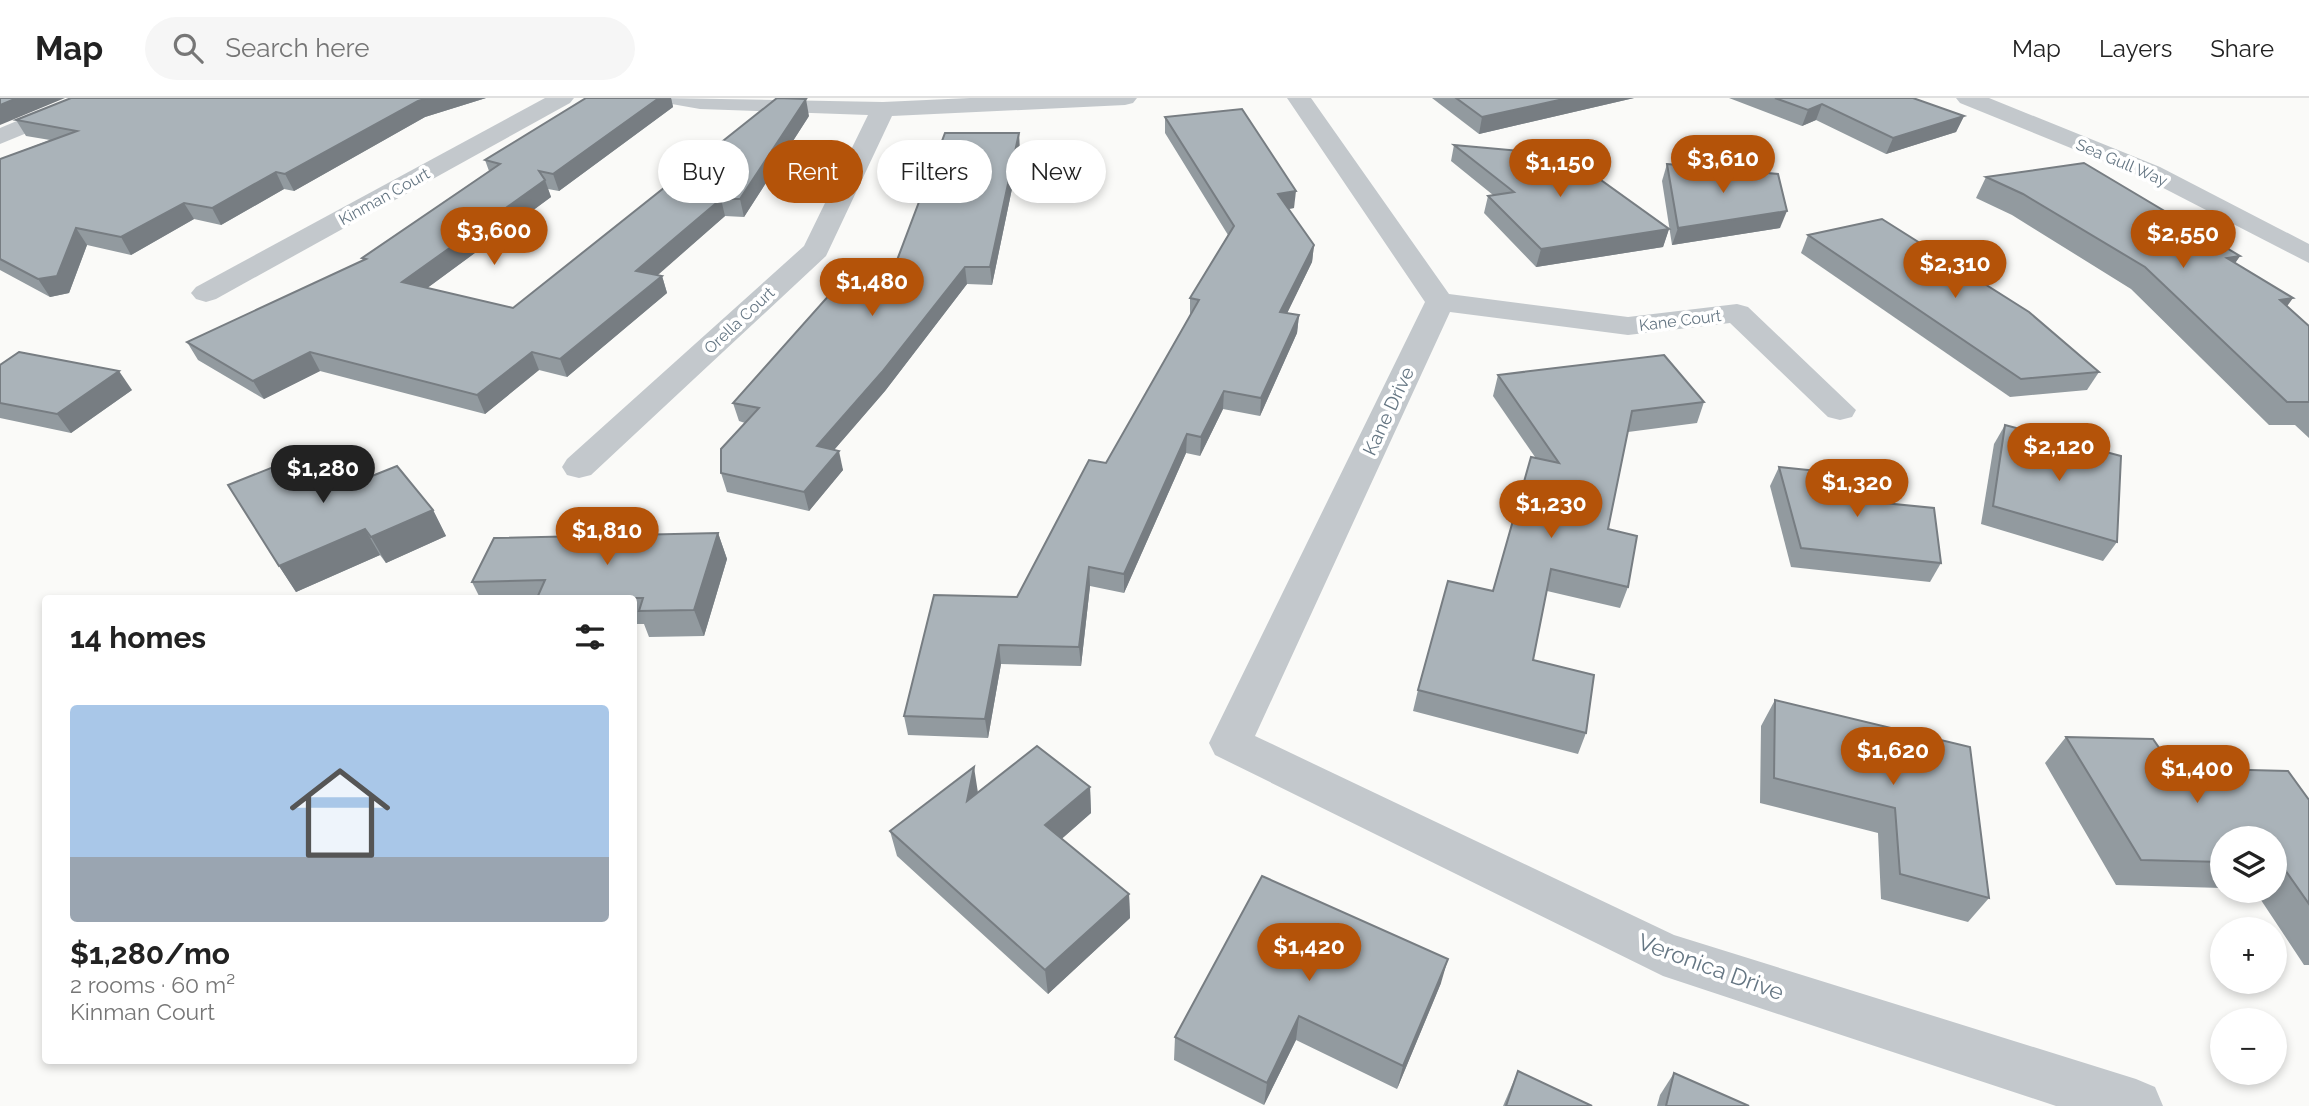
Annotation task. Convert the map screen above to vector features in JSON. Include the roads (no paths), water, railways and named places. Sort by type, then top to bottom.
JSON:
[{"type":"street","points":[[0,137],[92,98]]},
{"type":"street","name":"Kinman Court","points":[[206,293],[562,98]]},
{"type":"street","points":[[674,98],[700,102],[883,109],[1125,98]]},
{"type":"street","points":[[1299,98],[1440,302]]},
{"type":"street","name":"Sea Gull Way","points":[[1968,98],[2151,172],[2309,256]]},
{"type":"street","name":"Orella Court","points":[[579,467],[816,250],[883,109]]},
{"type":"street","name":"Kane Court","points":[[1440,302],[1628,326],[1737,313],[1840,410]]},
{"type":"street","name":"Kane Drive","points":[[1230,743],[1440,302]]},
{"type":"street","name":"Veronica Drive","points":[[1230,743],[1663,954],[2136,1106]]}]
